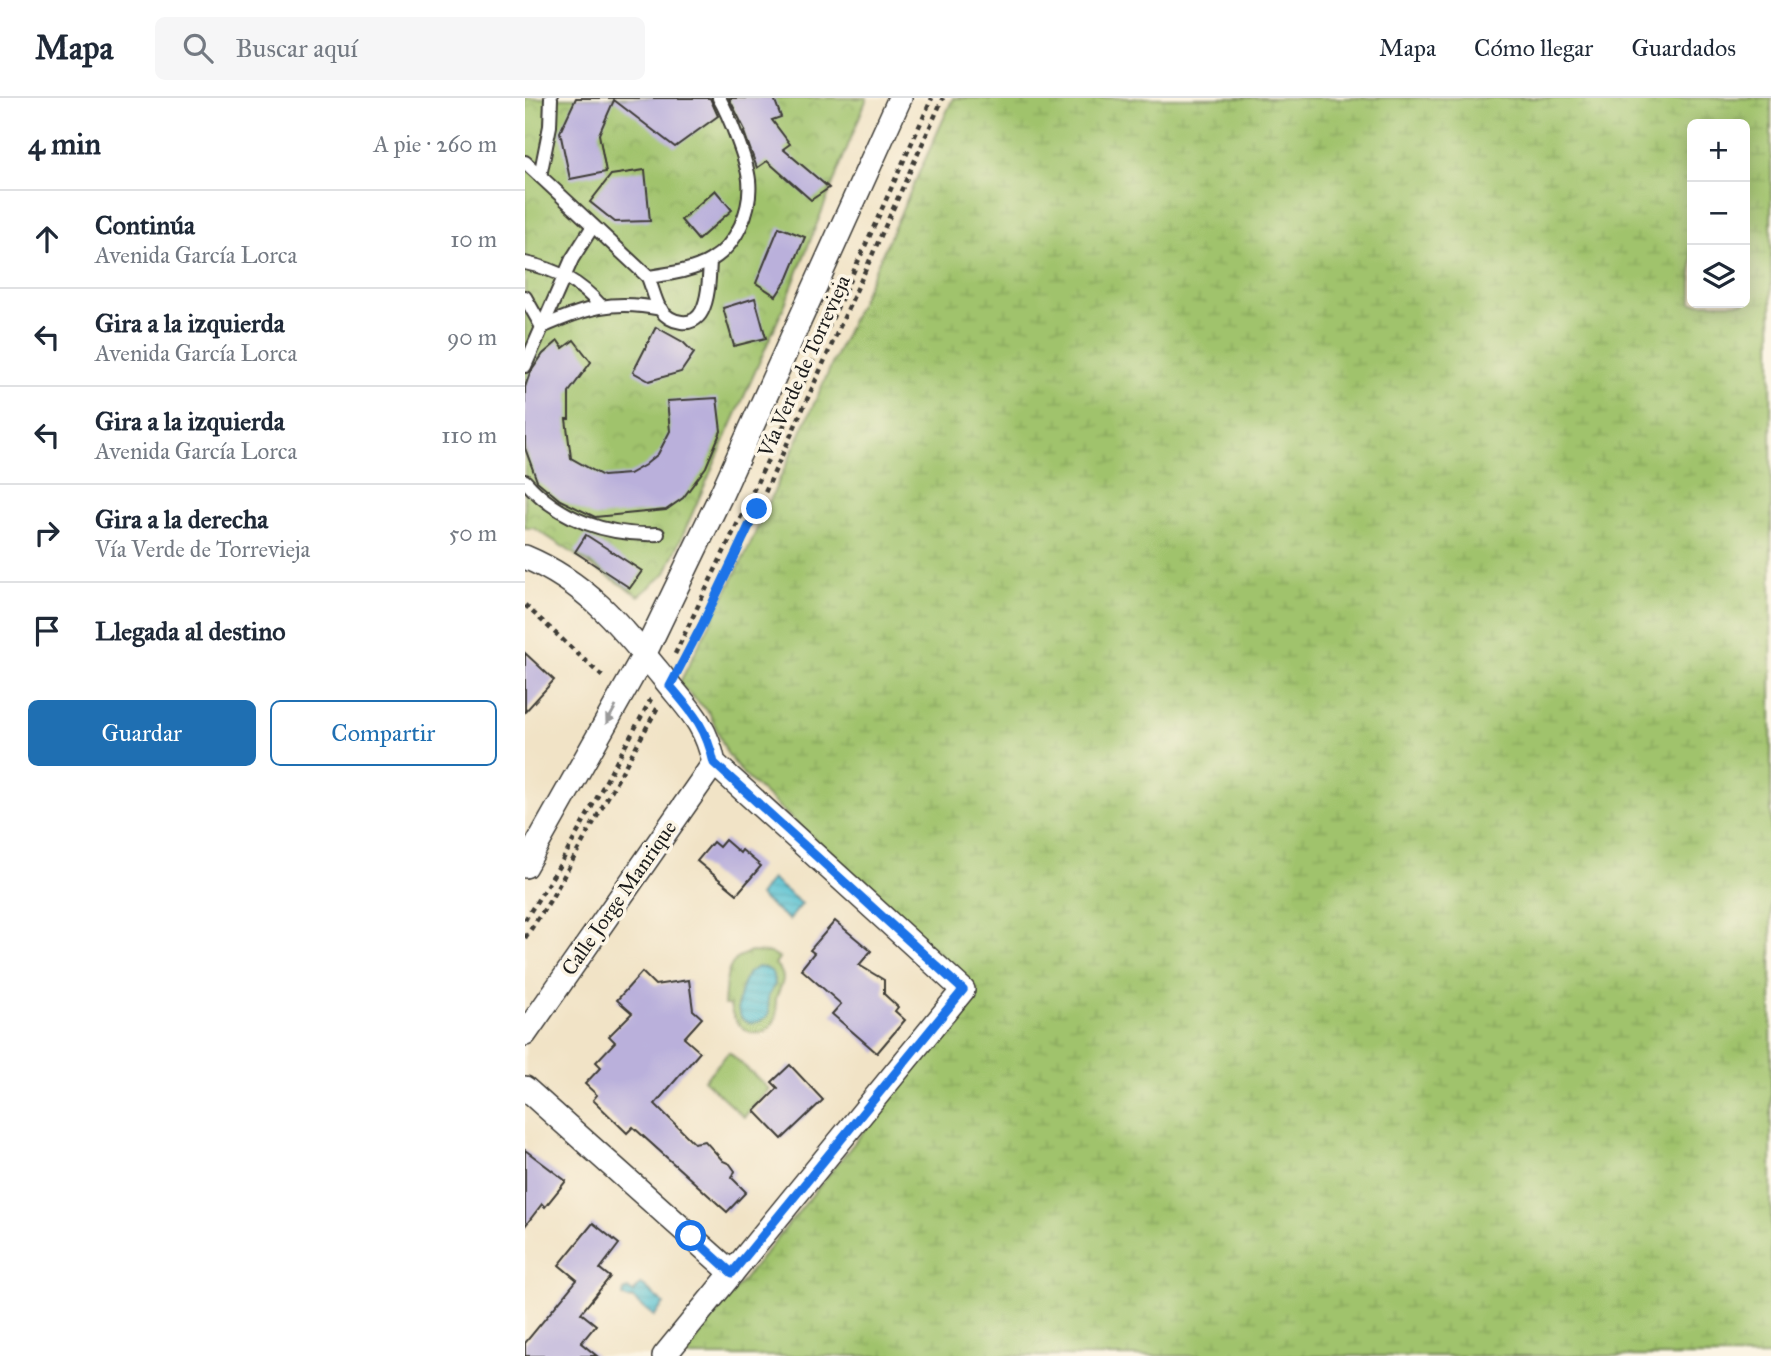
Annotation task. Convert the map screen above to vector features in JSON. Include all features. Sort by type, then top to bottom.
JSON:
[{"type":"street","points":[[525,866],[644,655],[721,495],[900,98]]},
{"type":"street","points":[[525,557],[563,577],[597,602],[625,630],[694,714],[703,728],[714,763],[963,990],[664,1356]]},
{"type":"street","name":"Calle Jorge Manrique","points":[[525,1034],[714,763]]},
{"type":"street","points":[[525,1088],[732,1273]]},
{"type":"lane","points":[[540,176],[550,126],[551,98]]},
{"type":"lane","points":[[648,277],[690,269],[710,261],[727,249],[738,232],[745,212],[749,179],[719,98]]},
{"type":"lane","points":[[525,162],[648,277],[661,309]]},
{"type":"lane","points":[[525,366],[564,275],[593,226]]},
{"type":"lane","points":[[542,327],[572,314],[601,306],[641,305],[661,309],[683,323],[698,318],[704,308],[710,261]]},
{"type":"lane","points":[[525,263],[544,266],[564,275],[601,306]]},
{"type":"lane","points":[[525,297],[542,327]]},
{"type":"lane","points":[[525,481],[543,499],[578,521],[617,533],[658,534]]},
{"type":"path","name":"Vía Verde de Torrevieja","points":[[525,938],[551,899],[670,686],[736,556],[943,98]]},
{"type":"path","points":[[525,605],[610,684]]},
{"type":"green space","points":[[525,98],[867,98],[785,304],[666,573],[639,596],[534,528],[525,528]]},
{"type":"green space","points":[[953,98],[1771,98],[1771,1356],[682,1356],[978,990],[743,774],[727,753],[709,712],[679,684],[747,551]]},
{"type":"green space","points":[[750,952],[770,953],[779,958],[775,964],[783,978],[776,999],[775,1020],[769,1028],[755,1033],[742,1027],[732,1014],[730,1005],[724,1005],[726,980],[731,966],[735,960]]},
{"type":"green space","points":[[729,1052],[769,1089],[744,1117],[704,1080]]},
{"type":"water","points":[[771,879],[802,904],[789,920],[759,896]]},
{"type":"water","points":[[757,967],[772,972],[775,984],[768,997],[769,1014],[760,1021],[750,1023],[739,1013],[738,1003],[747,974]]},
{"type":"water","points":[[641,1284],[664,1304],[654,1316],[632,1298],[623,1296],[624,1291],[628,1289],[633,1293]]},
{"type":"building","points":[[576,98],[710,98],[718,116],[675,147],[614,100],[599,134],[606,172],[570,179],[560,132]]},
{"type":"building","points":[[729,98],[774,98],[781,117],[772,120],[790,144],[783,149],[829,188],[811,200],[767,161],[757,168],[745,130]]},
{"type":"building","points":[[645,170],[650,221],[615,222],[590,202],[611,175]]},
{"type":"building","points":[[715,190],[732,210],[698,240],[681,220]]},
{"type":"building","points":[[779,227],[805,237],[788,278],[776,296],[756,283]]},
{"type":"building","points":[[755,298],[766,338],[734,346],[723,308]]},
{"type":"building","points":[[656,327],[683,342],[694,353],[681,372],[649,381],[633,372]]},
{"type":"building","points":[[574,340],[591,362],[569,392],[569,419],[566,419],[571,458],[603,476],[629,474],[658,454],[670,431],[667,401],[717,398],[721,431],[706,467],[683,498],[666,510],[595,517],[560,500],[537,481],[525,448],[525,387],[530,373],[543,354],[558,341],[563,348]]},
{"type":"building","points":[[586,535],[642,571],[630,588],[575,552]]},
{"type":"building","points":[[525,653],[554,680],[525,712]]},
{"type":"building","points":[[725,840],[761,866],[737,894],[697,861],[713,842],[719,847]]},
{"type":"building","points":[[835,921],[871,951],[859,965],[884,980],[884,994],[898,1007],[895,1011],[905,1020],[877,1053],[832,1014],[841,1004],[801,969],[814,953],[810,950]]},
{"type":"building","points":[[642,972],[655,985],[689,980],[693,1010],[702,1018],[684,1038],[700,1052],[655,1104],[694,1143],[705,1141],[735,1171],[732,1178],[746,1192],[727,1212],[633,1127],[627,1133],[593,1100],[597,1095],[585,1084],[601,1067],[596,1062],[615,1042],[609,1036],[632,1013],[617,1000]]},
{"type":"building","points":[[790,1065],[823,1100],[782,1139],[755,1111],[778,1088],[772,1082]]},
{"type":"building","points":[[525,1150],[566,1181],[545,1207],[542,1204],[525,1226]]},
{"type":"building","points":[[593,1223],[619,1244],[600,1269],[610,1277],[581,1313],[596,1325],[581,1343],[597,1356],[525,1356],[525,1343],[577,1280],[559,1265]]},
{"type":"route","points":[[691,1236],[732,1273],[963,990],[714,763],[703,728],[670,686],[757,509]]}]
